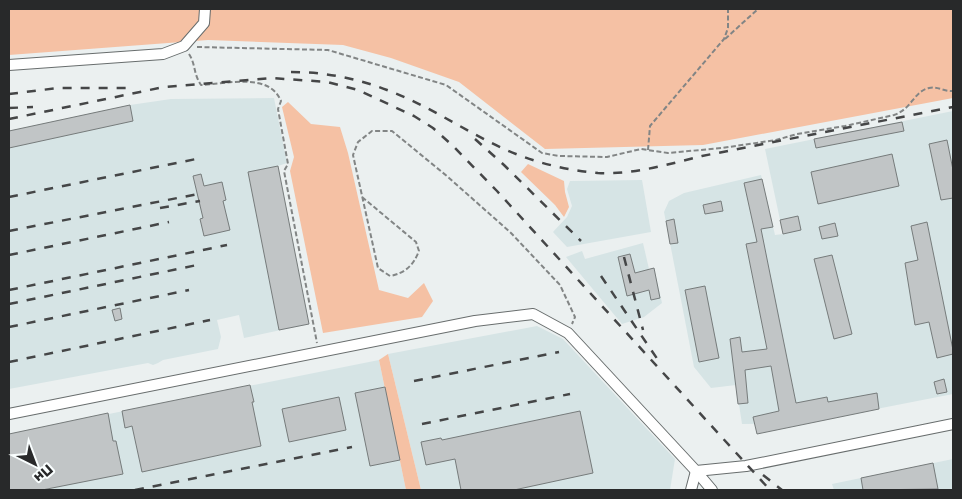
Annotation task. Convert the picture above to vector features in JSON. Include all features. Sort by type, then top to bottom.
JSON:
[{"type":"street","points":[[9,65],[162,54],[184,46],[204,24],[205,9]]},
{"type":"street","points":[[9,414],[475,321],[532,314],[568,333],[712,490]]},
{"type":"street","points":[[696,471],[746,466],[953,424]]},
{"type":"street","points":[[690,490],[696,471]]},
{"type":"path","points":[[724,39],[728,28],[728,9]]},
{"type":"path","points":[[648,150],[650,126],[724,39],[758,9]]},
{"type":"path","points":[[184,46],[328,50],[446,85],[542,153],[559,156],[607,157],[636,150],[668,153],[776,140],[894,115],[908,107],[926,88],[937,87],[950,92],[953,91]]},
{"type":"path","points":[[184,46],[194,60],[194,73],[202,86],[253,82],[266,84],[277,91],[281,101],[278,109],[288,164],[284,171],[319,352]]},
{"type":"path","points":[[362,197],[416,242],[419,251],[414,264],[401,274],[390,276],[378,268],[362,197],[353,155],[358,142],[372,132],[392,131],[448,177],[511,233],[560,285],[575,317],[568,333]]},
{"type":"shaded area","points":[[9,9],[953,9],[953,98],[703,145],[545,149],[459,82],[391,58],[343,45],[208,40],[9,55]]},
{"type":"shaded area","points":[[274,98],[287,163],[278,166],[309,324],[244,338],[239,315],[217,320],[221,337],[218,349],[163,360],[153,365],[148,363],[9,389],[9,131],[130,105],[171,99]]},
{"type":"shaded area","points":[[288,102],[311,124],[340,127],[348,153],[379,290],[408,298],[424,283],[433,301],[422,317],[323,333],[290,171],[294,157],[282,107]]},
{"type":"shaded area","points":[[953,111],[953,394],[805,423],[742,424],[736,385],[711,388],[694,367],[664,212],[669,201],[684,193],[761,175],[775,235],[783,234],[765,149]]},
{"type":"shaded area","points":[[528,164],[564,181],[569,207],[564,217],[555,205],[521,172]]},
{"type":"shaded area","points":[[642,180],[651,232],[567,247],[553,232],[567,217],[572,206],[567,189],[570,181]]},
{"type":"shaded area","points":[[643,243],[649,269],[654,268],[662,303],[644,317],[622,324],[566,257],[582,251],[585,259]]},
{"type":"shaded area","points":[[537,326],[563,339],[675,459],[670,490],[421,490],[388,354]]},
{"type":"shaded area","points":[[388,354],[421,490],[406,490],[379,360]]},
{"type":"shaded area","points":[[379,360],[406,490],[9,490],[9,434]]},
{"type":"shaded area","points":[[953,459],[953,490],[834,490],[832,484]]},
{"type":"building","points":[[130,105],[133,121],[9,148],[9,131]]},
{"type":"building","points":[[902,122],[904,131],[816,148],[814,139]]},
{"type":"building","points":[[947,140],[953,170],[953,198],[941,200],[929,144]]},
{"type":"building","points":[[892,154],[899,186],[818,204],[811,172]]},
{"type":"building","points":[[278,166],[309,324],[279,330],[248,172]]},
{"type":"building","points":[[201,174],[204,186],[222,182],[226,200],[223,201],[230,230],[204,236],[200,219],[203,218],[193,176]]},
{"type":"building","points":[[762,179],[773,227],[761,229],[796,403],[827,397],[828,402],[877,393],[879,409],[757,434],[753,417],[779,411],[771,366],[745,370],[748,403],[738,404],[730,339],[740,337],[742,352],[767,349],[746,244],[757,242],[744,183]]},
{"type":"building","points":[[721,201],[723,211],[705,214],[703,205]]},
{"type":"building","points":[[798,216],[801,230],[783,234],[780,220]]},
{"type":"building","points":[[674,219],[678,243],[670,244],[666,221]]},
{"type":"building","points":[[927,222],[953,350],[953,354],[937,358],[929,322],[915,325],[905,263],[918,260],[911,226]]},
{"type":"building","points":[[835,223],[838,236],[822,239],[819,227]]},
{"type":"building","points":[[630,254],[635,273],[654,268],[660,298],[651,300],[649,290],[627,296],[618,257]]},
{"type":"building","points":[[832,255],[852,334],[834,339],[814,259]]},
{"type":"building","points":[[705,286],[719,358],[699,362],[685,290]]},
{"type":"building","points":[[120,308],[122,319],[115,321],[112,310]]},
{"type":"building","points":[[944,379],[947,392],[937,394],[934,382]]},
{"type":"building","points":[[250,385],[261,446],[142,472],[132,426],[125,428],[122,411]]},
{"type":"building","points":[[385,387],[400,460],[370,466],[355,393]]},
{"type":"building","points":[[339,397],[346,430],[289,442],[282,409]]},
{"type":"building","points":[[580,411],[593,473],[514,490],[461,490],[455,459],[426,465],[421,442],[441,438],[442,440]]},
{"type":"building","points":[[108,413],[113,441],[116,441],[123,474],[42,490],[9,490],[9,434]]},
{"type":"building","points":[[933,463],[938,489],[863,490],[861,478]]},
{"type":"railway","points":[[291,72],[328,75],[352,79],[375,86],[417,103],[513,153],[549,165],[598,173],[651,168],[702,156],[953,107]]},
{"type":"railway","points":[[9,119],[164,87],[272,78],[327,82],[358,90],[414,116],[433,128],[453,146],[497,191],[770,490]]},
{"type":"railway","points":[[9,94],[58,88],[134,88]]},
{"type":"railway","points":[[9,108],[33,107]]},
{"type":"railway","points":[[475,139],[581,241]]},
{"type":"railway","points":[[9,197],[201,158]]},
{"type":"railway","points":[[9,231],[198,194]]},
{"type":"railway","points":[[160,208],[200,201]]},
{"type":"railway","points":[[9,255],[169,222]]},
{"type":"railway","points":[[9,290],[227,245]]},
{"type":"railway","points":[[624,257],[643,330]]},
{"type":"railway","points":[[9,304],[202,264]]},
{"type":"railway","points":[[601,276],[658,360]]},
{"type":"railway","points":[[9,327],[189,290]]},
{"type":"railway","points":[[9,362],[210,320]]},
{"type":"railway","points":[[414,381],[559,352]]},
{"type":"railway","points":[[422,424],[570,394]]},
{"type":"railway","points":[[135,490],[352,447]]},
{"type":"railway","points":[[763,475],[782,490]]}]
